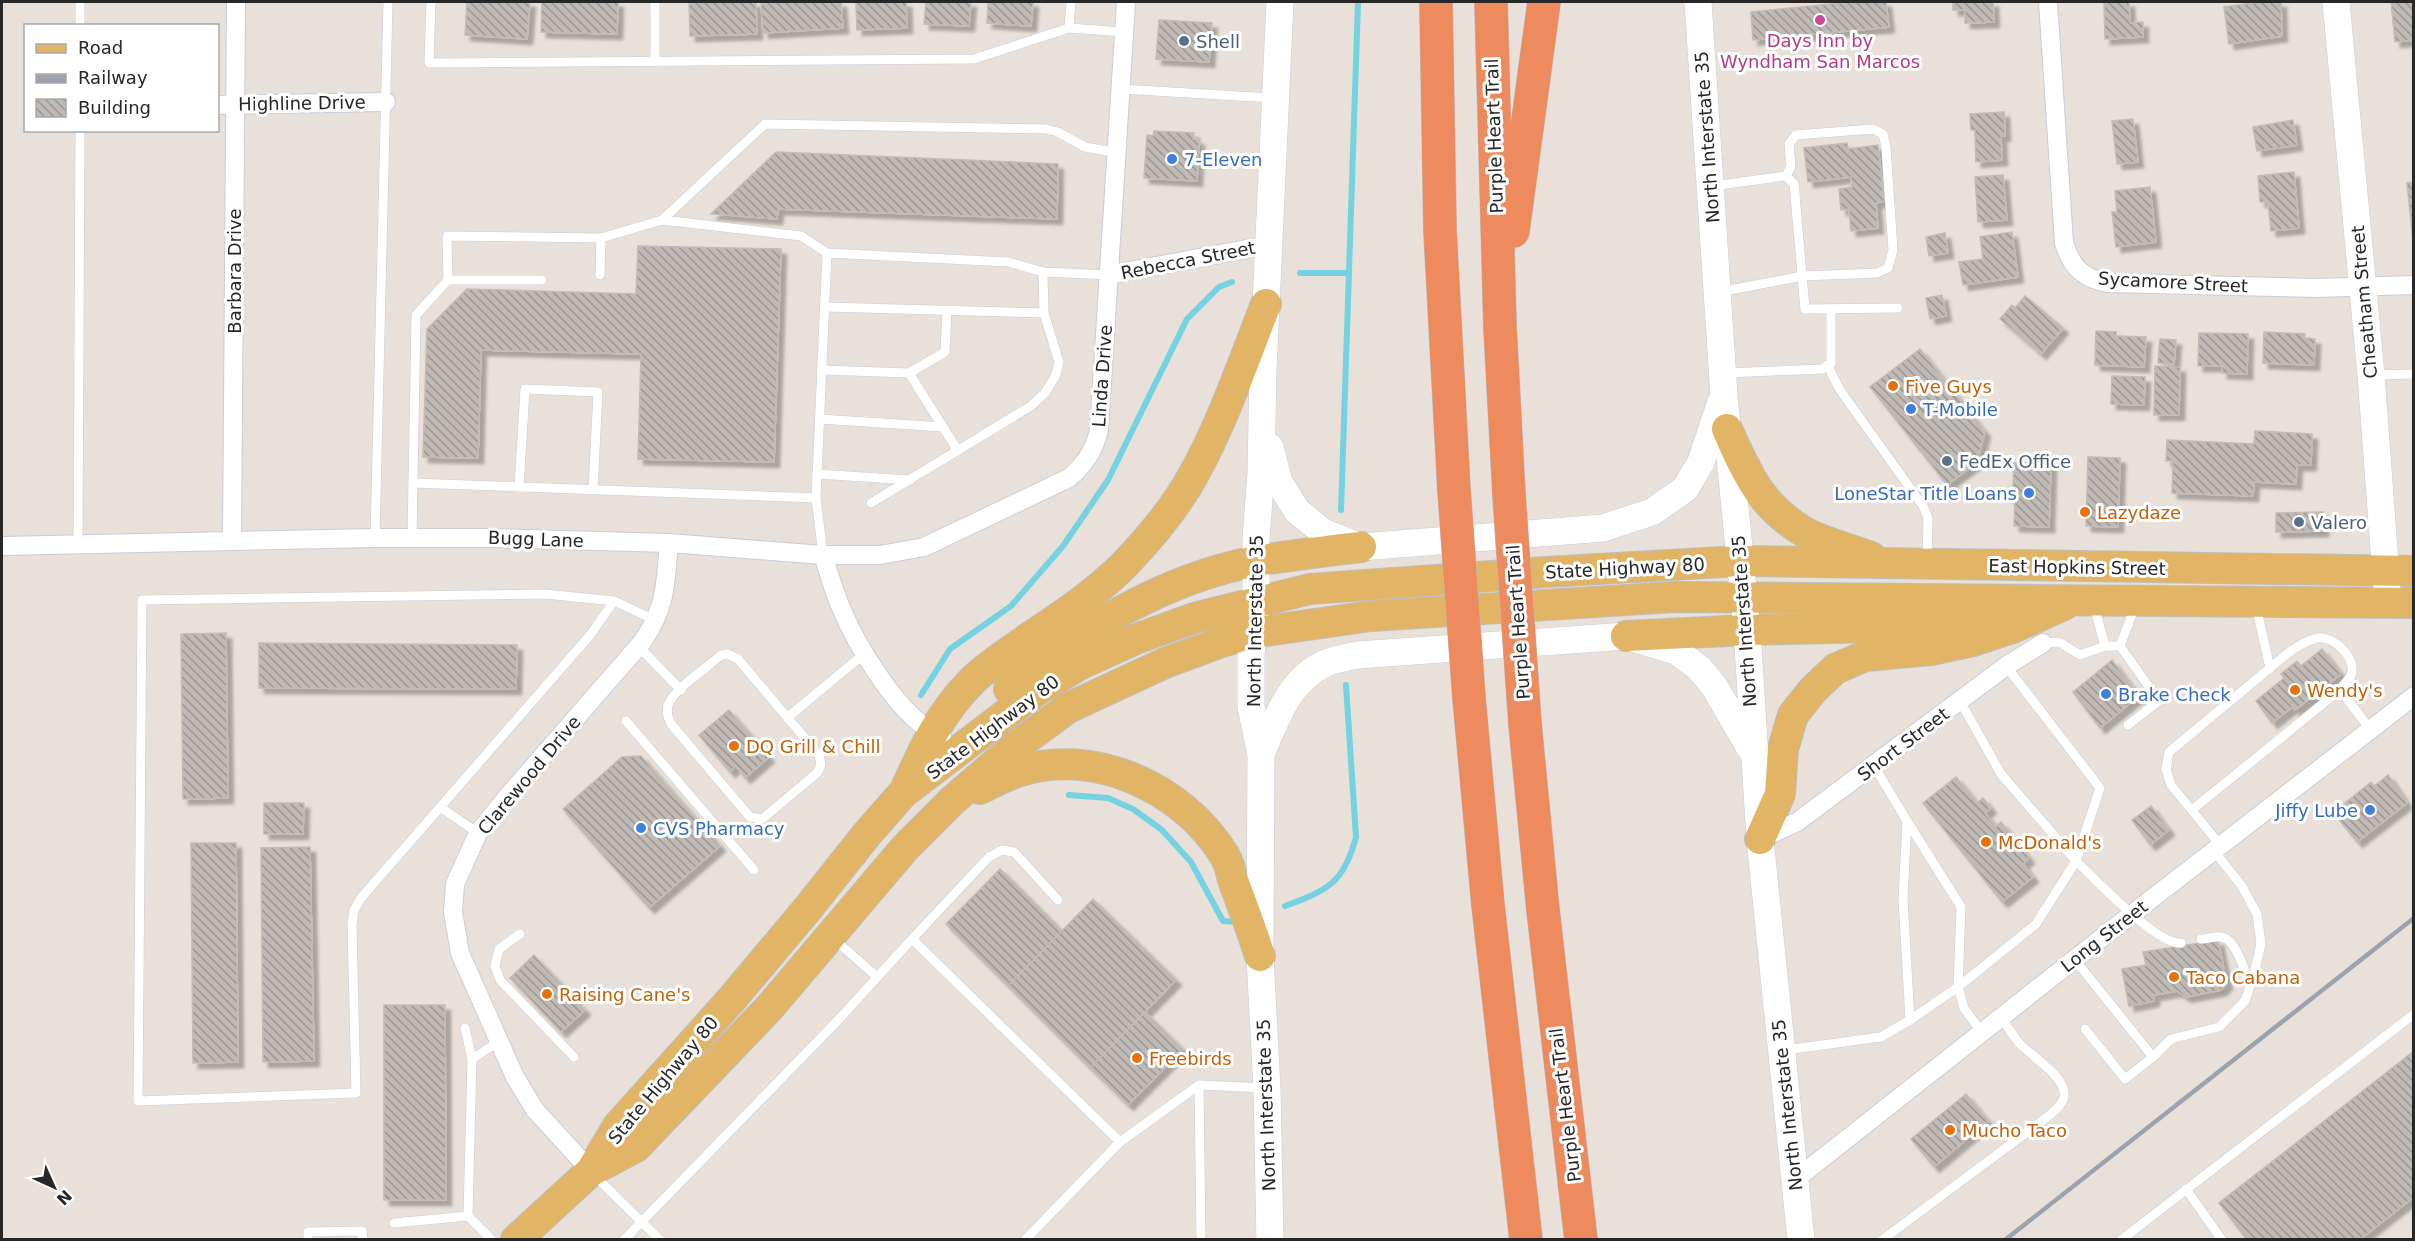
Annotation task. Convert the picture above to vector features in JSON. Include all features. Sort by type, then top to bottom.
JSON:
[{"type":"highway","points":[[1436,2],[1440,230],[1454,490],[1469,698],[1488,905],[1526,1239]]},
{"type":"highway","name":"Purple Heart Trail","points":[[1491,2],[1500,327],[1525,724],[1543,910],[1581,1239]]},
{"type":"highway","points":[[1500,327],[1544,2]]},
{"type":"main road","name":"North Interstate 35","points":[[1270,1239],[1267,1089],[1260,956],[1261,754],[1251,707],[1252,633],[1256,601],[1268,245],[1280,2]]},
{"type":"main road","name":"North Interstate 35","points":[[1698,2],[1723,384],[1742,561],[1760,839],[1801,1239]]},
{"type":"main road","name":"Cheatham Street","points":[[2336,2],[2371,375],[2399,570],[2401,603]]},
{"type":"main road","points":[[903,793],[931,733],[974,680],[998,659],[1095,591],[1123,565],[1168,514],[1195,473],[1221,419],[1266,304]]},
{"type":"main road","points":[[770,1007],[786,968],[932,797],[984,717],[1008,690],[1036,666],[1076,639],[1135,604],[1178,584],[1256,561],[1361,547],[1603,528],[1652,512],[1685,489],[1701,462],[1723,384]]},
{"type":"main road","points":[[1263,417],[1279,482],[1297,512],[1323,532],[1361,547]]},
{"type":"main road","points":[[1727,429],[1748,476],[1762,497],[1785,518],[1807,533],[1894,565]]},
{"type":"main road","name":"East Hopkins Street","points":[[1742,561],[1927,566],[2399,570]]},
{"type":"main road","name":"State Highway 80","points":[[591,1171],[618,1126],[731,1000],[903,793],[1039,688],[1081,664],[1136,639],[1194,618],[1310,589],[1742,561]]},
{"type":"main road","points":[[1261,754],[1284,700],[1299,681],[1325,663],[1358,655],[1626,636],[1747,630],[1919,626],[1966,617],[2004,600],[2052,588],[2083,584],[2218,584],[2274,569]]},
{"type":"main road","name":"State Highway 80","points":[[516,1239],[591,1171],[636,1147],[770,1007],[905,848],[952,801],[1011,750],[1068,708],[1165,663],[1252,633],[1371,616],[1674,597],[1744,597]]},
{"type":"main road","name":"East Hopkins Street","points":[[1744,597],[2401,603]]},
{"type":"main road","points":[[1760,839],[1780,794],[1783,749],[1794,715],[1813,690],[1835,669],[1865,656],[1931,650],[1973,641],[2084,600]]},
{"type":"main road","points":[[1626,636],[1676,651],[1699,668],[1714,686],[1754,754]]},
{"type":"main road","points":[[952,801],[1018,771],[1057,765],[1095,767],[1125,775],[1165,794],[1202,826],[1224,854],[1260,956]]},
{"type":"street","name":"Barbara Drive","points":[[232,541],[226,105],[236,2]]},
{"type":"street","name":"Linda Drive","points":[[823,555],[880,555],[924,546],[1069,478],[1084,465],[1095,447],[1099,430],[1126,2]]},
{"type":"street","name":"Sycamore Street","points":[[2048,2],[2064,243],[2069,257],[2078,270],[2093,280],[2109,283],[2316,288],[2414,285]]},
{"type":"street","name":"Highline Drive","points":[[226,105],[386,102]]},
{"type":"street","name":"Rebecca Street","points":[[1109,275],[1268,245]]},
{"type":"street","name":"Bugg Lane","points":[[2,546],[375,538],[493,538],[669,543],[823,555]]},
{"type":"street","name":"Clarewood Drive","points":[[591,1171],[536,1110],[515,1077],[498,1042],[460,953],[453,912],[455,884],[478,833],[639,647],[657,621],[663,602],[669,543]]},
{"type":"street","points":[[823,555],[839,603],[864,654],[908,712],[931,733],[964,747]]},
{"type":"street","name":"Short Street","points":[[1760,839],[1797,822],[2006,666],[2043,643]]},
{"type":"street","name":"Long Street","points":[[1796,1179],[2132,914],[2414,696]]},
{"type":"lane","points":[[80,2],[80,24]]},
{"type":"lane","points":[[375,538],[388,2]]},
{"type":"lane","points":[[431,2],[429,63],[974,59],[1069,28],[1124,32]]},
{"type":"lane","points":[[655,2],[655,61]]},
{"type":"lane","points":[[1069,28],[1071,2]]},
{"type":"lane","points":[[1270,2],[1280,2]]},
{"type":"lane","points":[[1121,89],[1275,99]]},
{"type":"lane","points":[[662,220],[765,124],[1046,129],[1058,132],[1085,147],[1118,153]]},
{"type":"lane","points":[[1717,293],[1803,276],[1877,273],[1888,268],[1893,250],[1886,147],[1883,134],[1873,129],[1796,135],[1790,144],[1791,166],[1786,176]]},
{"type":"lane","points":[[78,544],[80,132]]},
{"type":"lane","points":[[1709,186],[1786,176]]},
{"type":"lane","points":[[1786,176],[1794,184],[1806,309],[1898,308]]},
{"type":"lane","points":[[412,538],[416,315],[448,280],[447,236],[601,238],[662,220],[801,236],[827,253],[1008,262],[1043,272],[1109,275]]},
{"type":"lane","points":[[600,275],[601,238]]},
{"type":"lane","points":[[823,555],[816,498],[827,253]]},
{"type":"lane","points":[[871,503],[1031,406],[1045,393],[1056,375],[1059,362],[1044,313],[1043,272]]},
{"type":"lane","points":[[448,280],[542,280]]},
{"type":"lane","points":[[825,307],[1044,313]]},
{"type":"lane","points":[[1723,384],[1822,369],[1831,364],[1831,309]]},
{"type":"lane","points":[[822,369],[909,373],[945,352],[947,310]]},
{"type":"lane","points":[[1827,365],[1840,390],[1923,506],[1928,518],[1927,566]]},
{"type":"lane","points":[[909,373],[958,451]]},
{"type":"lane","points":[[2371,375],[2414,374]]},
{"type":"lane","points":[[519,487],[525,389],[598,392],[593,489]]},
{"type":"lane","points":[[820,419],[943,427]]},
{"type":"lane","points":[[817,474],[910,480]]},
{"type":"lane","points":[[412,483],[816,498]]},
{"type":"lane","points":[[614,601],[591,634],[361,898],[354,910],[352,924],[356,1093],[138,1101],[142,600],[545,594],[614,601],[657,621]]},
{"type":"lane","points":[[2084,600],[2105,646]]},
{"type":"lane","points":[[2120,646],[2138,601]]},
{"type":"lane","points":[[2255,601],[2270,668]]},
{"type":"lane","points":[[2085,1029],[2125,1079],[2171,1039],[2219,1027],[2245,1001],[2261,944],[2257,914],[2193,809],[2171,785],[2166,769],[2169,752],[2302,643],[2321,637],[2332,640],[2341,647],[2352,663],[2352,674],[2340,690],[2193,809]]},
{"type":"lane","points":[[2043,643],[2060,642],[2080,655],[2105,646],[2120,646]]},
{"type":"lane","points":[[2120,646],[2159,701],[2128,725]]},
{"type":"lane","points":[[639,647],[681,690]]},
{"type":"lane","points":[[788,717],[864,654]]},
{"type":"lane","points":[[734,655],[819,755],[821,768],[762,819],[750,817],[671,724],[668,716],[669,703],[681,690],[721,656],[734,655]]},
{"type":"lane","points":[[1781,1051],[1881,1037],[1910,1020],[1958,987],[2036,924],[2076,861],[2100,788],[2006,666]]},
{"type":"lane","points":[[2340,690],[2370,729]]},
{"type":"lane","points":[[1960,702],[2001,774],[2076,861],[2132,914],[2157,934],[2175,943],[2181,943]]},
{"type":"lane","points":[[626,721],[754,870]]},
{"type":"lane","points":[[1874,766],[1961,907],[1958,987],[1964,1008],[1982,1033]]},
{"type":"lane","points":[[440,807],[478,833]]},
{"type":"lane","points":[[1907,821],[1903,899],[1910,1020]]},
{"type":"lane","points":[[624,1239],[643,1223],[989,857],[1002,850],[1014,852],[1058,900]]},
{"type":"lane","points":[[520,934],[499,950],[495,966],[500,980],[574,1057]]},
{"type":"lane","points":[[831,936],[877,976]]},
{"type":"lane","points":[[2201,939],[2222,937],[2230,940],[2250,986]]},
{"type":"lane","points":[[912,939],[1120,1142]]},
{"type":"lane","points":[[2075,960],[2153,1057]]},
{"type":"lane","points":[[2121,1239],[2134,1236],[2186,1189],[2414,1014]]},
{"type":"lane","points":[[1882,1239],[2056,1110],[2064,1097],[2062,1085],[2054,1074],[2021,1044],[2001,1017]]},
{"type":"lane","points":[[465,1028],[471,1059],[468,1216],[492,1239]]},
{"type":"lane","points":[[471,1059],[498,1042]]},
{"type":"lane","points":[[1199,1085],[1201,1239]]},
{"type":"lane","points":[[1024,1239],[1120,1142],[1199,1085],[1267,1089]]},
{"type":"lane","points":[[591,1171],[660,1239]]},
{"type":"lane","points":[[2186,1189],[2217,1238]]},
{"type":"lane","points":[[394,1223],[468,1216]]},
{"type":"lane","points":[[308,1239],[309,1232],[362,1231],[363,1239]]},
{"type":"building","points":[[467,2],[530,2],[527,39],[465,35]]},
{"type":"building","points":[[542,2],[618,2],[617,34],[541,32]]},
{"type":"building","points":[[689,2],[756,2],[757,34],[690,36]]},
{"type":"building","points":[[761,2],[841,2],[843,28],[763,33]]},
{"type":"building","points":[[856,2],[906,2],[907,28],[857,30]]},
{"type":"building","points":[[926,2],[971,2],[969,26],[924,24]]},
{"type":"building","points":[[988,2],[1033,2],[1031,26],[987,23]]},
{"type":"building","name":"Days Inn by Wyndham San Marcos","points":[[1849,2],[1886,2],[1889,27],[1753,40],[1751,12]]},
{"type":"building","points":[[1953,2],[1993,2],[1994,22],[1965,23],[1965,10],[1953,10]]},
{"type":"building","points":[[2104,2],[2129,2],[2130,23],[2143,22],[2143,37],[2105,39]]},
{"type":"building","points":[[2259,2],[2281,2],[2282,36],[2229,44],[2224,7]]},
{"type":"building","points":[[2391,2],[2414,2],[2414,40],[2395,42]]},
{"type":"building","name":"Shell","points":[[1159,20],[1212,23],[1209,62],[1156,59]]},
{"type":"building","points":[[2004,112],[2005,136],[2001,136],[2002,160],[1976,162],[1975,130],[1971,130],[1970,114]]},
{"type":"building","points":[[2133,119],[2138,162],[2117,164],[2112,121]]},
{"type":"building","points":[[2293,120],[2297,145],[2257,151],[2253,127]]},
{"type":"building","name":"7-Eleven","points":[[1154,131],[1194,133],[1193,139],[1199,140],[1197,181],[1144,178],[1147,135],[1153,136]]},
{"type":"building","points":[[1847,143],[1848,149],[1878,145],[1884,201],[1876,203],[1878,228],[1851,231],[1849,209],[1841,210],[1839,189],[1852,187],[1851,177],[1808,182],[1804,148]]},
{"type":"building","points":[[776,152],[1058,164],[1057,219],[778,209],[777,219],[711,214]]},
{"type":"building","points":[[2294,172],[2299,228],[2271,231],[2268,202],[2260,202],[2258,176]]},
{"type":"building","points":[[2003,175],[2007,220],[1978,222],[1975,177]]},
{"type":"building","points":[[2414,182],[2414,242],[2413,242],[2407,183]]},
{"type":"building","points":[[2150,187],[2156,242],[2116,247],[2112,212],[2117,212],[2115,191]]},
{"type":"building","points":[[2012,232],[2018,277],[1963,285],[1959,262],[1983,259],[1980,237]]},
{"type":"building","points":[[1945,233],[1948,253],[1929,256],[1926,237]]},
{"type":"building","points":[[638,246],[781,249],[774,462],[638,459],[641,354],[481,350],[478,458],[423,457],[427,329],[467,289],[636,294]]},
{"type":"building","points":[[1942,295],[1946,316],[1930,319],[1926,298]]},
{"type":"building","points":[[2025,296],[2063,328],[2041,354],[2000,319],[2012,305],[2015,308]]},
{"type":"building","points":[[2096,331],[2116,332],[2116,336],[2146,337],[2144,367],[2095,365]]},
{"type":"building","points":[[2264,332],[2305,334],[2304,338],[2315,339],[2314,365],[2263,363]]},
{"type":"building","points":[[2199,333],[2248,334],[2247,374],[2222,373],[2222,366],[2198,366]]},
{"type":"building","points":[[2160,339],[2176,340],[2174,364],[2158,363]]},
{"type":"building","points":[[1920,349],[1985,432],[1977,462],[1947,485],[1870,387]]},
{"type":"building","points":[[2155,366],[2180,367],[2179,415],[2154,415]]},
{"type":"building","points":[[2112,376],[2145,377],[2144,405],[2111,404]]},
{"type":"building","points":[[2255,431],[2312,434],[2311,465],[2297,465],[2296,484],[2254,482],[2253,496],[2172,493],[2173,461],[2166,461],[2167,440],[2254,444]]},
{"type":"building","points":[[2088,457],[2120,458],[2118,527],[2086,526]]},
{"type":"building","name":"LoneStar Title Loans","points":[[2014,463],[2051,464],[2049,527],[2014,526],[2015,498],[2009,497],[2009,488],[2013,488]]},
{"type":"building","name":"Valero","points":[[2323,512],[2323,531],[2276,532],[2276,513]]},
{"type":"building","points":[[226,633],[228,798],[183,799],[181,634]]},
{"type":"building","points":[[259,643],[517,645],[516,689],[259,688]]},
{"type":"building","name":"Wendy's","points":[[2322,649],[2341,674],[2295,710],[2292,707],[2272,723],[2256,701],[2284,678],[2281,674],[2297,661],[2301,666]]},
{"type":"building","name":"Brake Check","points":[[2112,660],[2139,696],[2100,728],[2073,692]]},
{"type":"building","name":"DQ Grill & Chill","points":[[729,710],[769,757],[745,778],[736,766],[730,772],[699,735]]},
{"type":"building","name":"CVS Pharmacy","points":[[641,756],[720,846],[649,908],[563,809],[622,757]]},
{"type":"building","name":"Jiffy Lube","points":[[2388,775],[2407,803],[2357,842],[2337,817],[2344,812],[2340,807],[2371,782],[2374,786]]},
{"type":"building","name":"McDonald's","points":[[1956,777],[1977,803],[1983,798],[1991,808],[1985,813],[1996,827],[2001,822],[2029,858],[2023,864],[2033,877],[2002,902],[1923,803]]},
{"type":"building","points":[[264,803],[304,803],[303,834],[264,834]]},
{"type":"building","points":[[2151,806],[2169,830],[2150,845],[2132,820]]},
{"type":"building","points":[[191,843],[236,843],[238,1062],[193,1063]]},
{"type":"building","points":[[310,847],[314,1061],[263,1062],[261,848]]},
{"type":"building","points":[[1000,869],[1062,931],[1008,986],[946,924]]},
{"type":"building","points":[[1093,899],[1176,980],[1090,1068],[1008,986]]},
{"type":"building","name":"Taco Cabana","points":[[2218,940],[2227,984],[2221,990],[2186,997],[2177,991],[2154,995],[2154,1001],[2129,1006],[2122,969],[2146,965],[2143,952]]},
{"type":"building","name":"Raising Cane's","points":[[534,955],[585,1010],[561,1032],[510,978]]},
{"type":"building","points":[[384,1005],[445,1005],[446,1200],[384,1200]]},
{"type":"building","name":"Freebirds","points":[[1145,1012],[1183,1049],[1128,1105],[1090,1068]]},
{"type":"building","points":[[2414,1051],[2414,1197],[2359,1240],[2247,1240],[2219,1203]]},
{"type":"building","name":"Mucho Taco","points":[[1966,1094],[1988,1121],[1934,1167],[1911,1139]]},
{"type":"waterway","points":[[1341,510],[1358,2]]},
{"type":"waterway","points":[[1300,273],[1349,273]]},
{"type":"waterway","points":[[921,695],[950,649],[1011,606],[1063,546],[1108,480],[1187,319],[1219,287],[1232,282]]},
{"type":"waterway","points":[[1285,906],[1313,895],[1332,883],[1346,865],[1356,837],[1346,685]]},
{"type":"waterway","points":[[1069,795],[1108,798],[1133,809],[1162,830],[1191,862],[1223,921],[1235,922]]},
{"type":"railway","points":[[2005,1240],[2414,918]]},
{"type":"place","name":"Days Inn by Wyndham San Marcos","points":[[1820,20]]},
{"type":"place","name":"Shell","points":[[1184,41]]},
{"type":"place","name":"7-Eleven","points":[[1172,159]]},
{"type":"place","name":"Five Guys","points":[[1893,386]]},
{"type":"place","name":"T-Mobile","points":[[1911,409]]},
{"type":"place","name":"FedEx Office","points":[[1947,461]]},
{"type":"place","name":"LoneStar Title Loans","points":[[2029,493]]},
{"type":"place","name":"Lazydaze","points":[[2085,512]]},
{"type":"place","name":"Valero","points":[[2299,522]]},
{"type":"place","name":"Wendy's","points":[[2295,690]]},
{"type":"place","name":"Brake Check","points":[[2106,694]]},
{"type":"place","name":"DQ Grill & Chill","points":[[734,746]]},
{"type":"place","name":"Jiffy Lube","points":[[2370,810]]},
{"type":"place","name":"CVS Pharmacy","points":[[641,828]]},
{"type":"place","name":"McDonald's","points":[[1986,842]]},
{"type":"place","name":"Taco Cabana","points":[[2174,977]]},
{"type":"place","name":"Raising Cane's","points":[[547,994]]},
{"type":"place","name":"Freebirds","points":[[1137,1058]]},
{"type":"place","name":"Mucho Taco","points":[[1950,1130]]}]
